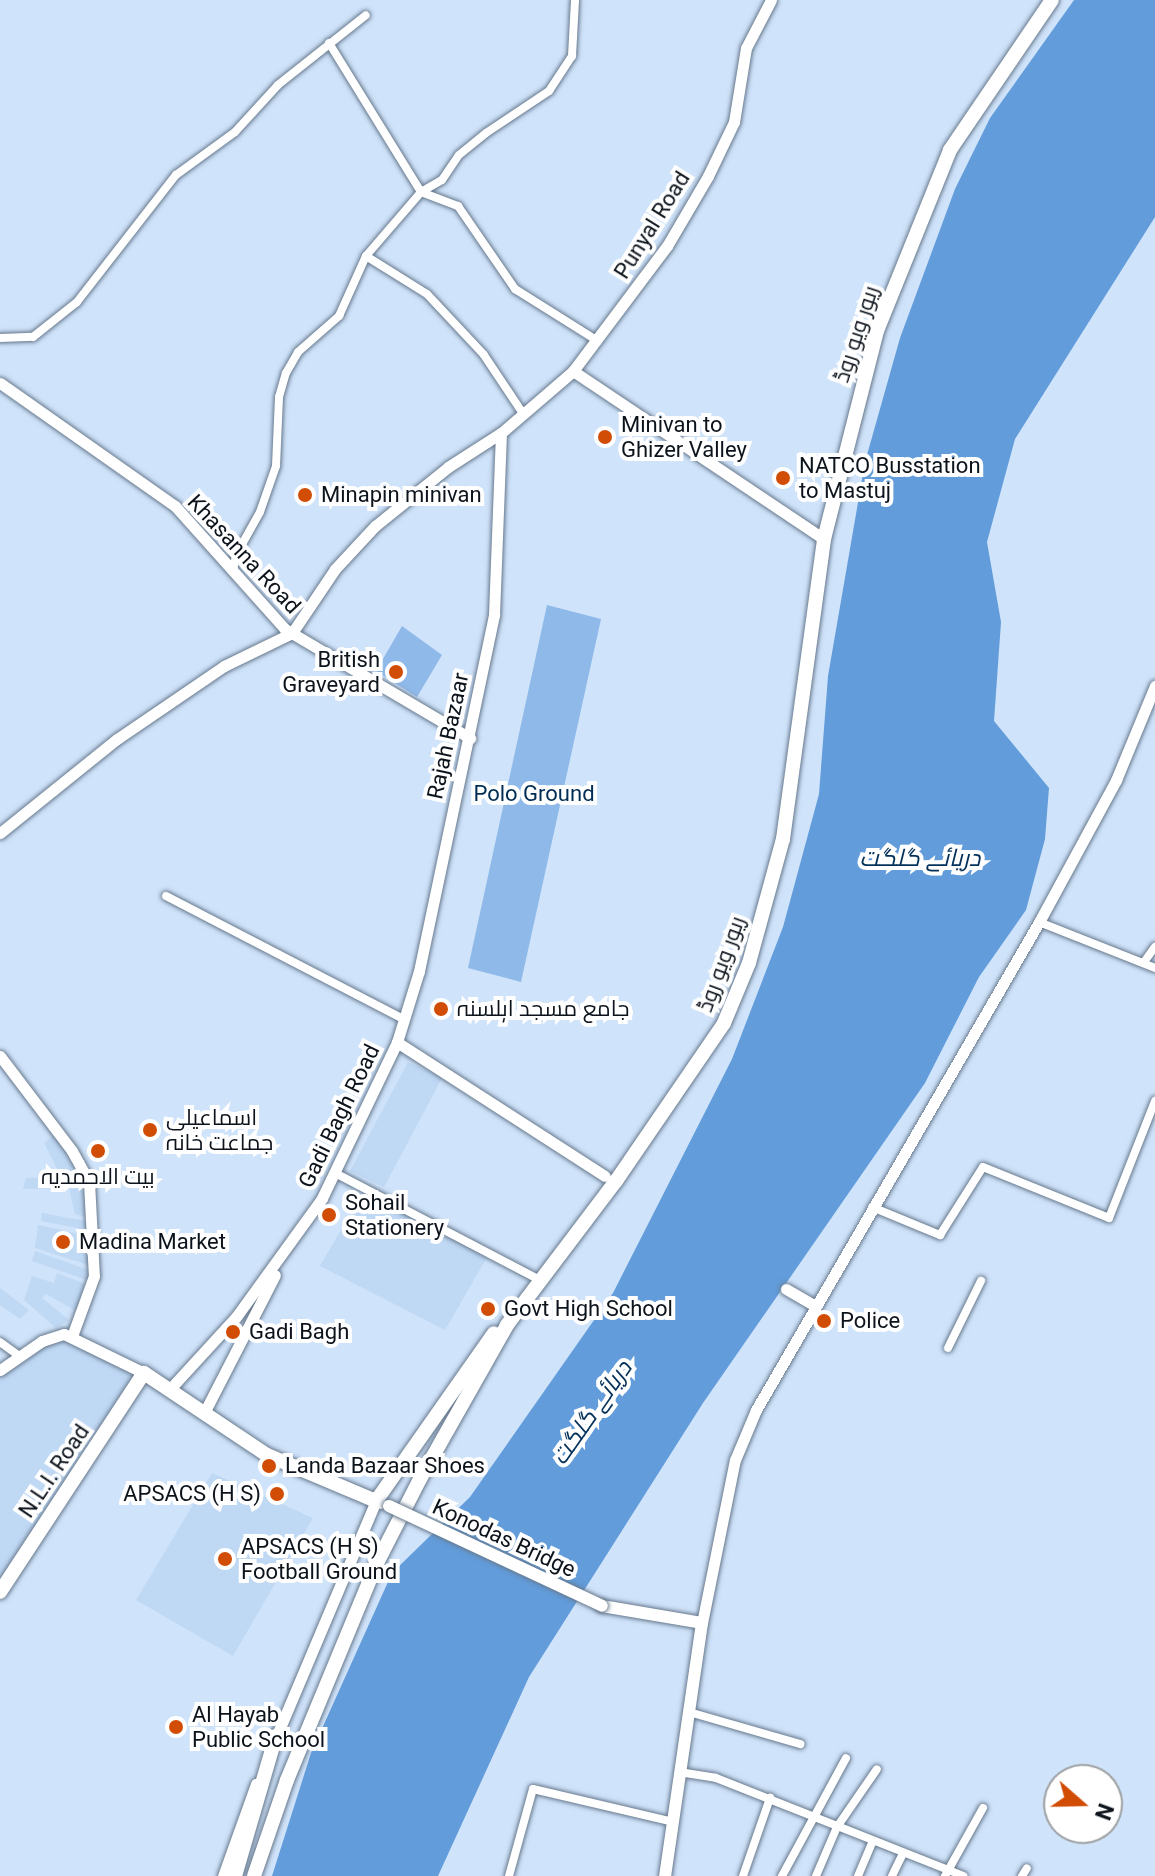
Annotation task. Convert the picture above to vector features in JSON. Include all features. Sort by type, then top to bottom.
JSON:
[{"type":"highway","name":"ریور ویو روڈ","points":[[254,1876],[377,1563],[507,1325],[543,1281],[724,1023],[749,963],[786,827],[824,539],[877,331],[927,204],[974,109],[1052,0]]},
{"type":"highway","points":[[144,1373],[267,1455],[382,1504],[487,1341],[507,1325]]},
{"type":"highway","name":"N.L.I. Road","points":[[0,1592],[144,1373]]},
{"type":"highway","points":[[235,1876],[276,1736]]},
{"type":"main road","name":"Punyal Road","points":[[292,633],[335,569],[375,526],[501,433],[573,371],[598,341],[667,246],[708,176],[734,122],[746,48],[771,0]]},
{"type":"main road","points":[[573,371],[824,539]]},
{"type":"main road","name":"Khasanna Road","points":[[0,383],[175,506],[233,575],[292,633],[470,738]]},
{"type":"main road","name":"Rajah Bazaar","points":[[397,1042],[405,1020],[470,738],[498,588],[501,433]]},
{"type":"main road","points":[[0,833],[117,739],[224,666],[292,633]]},
{"type":"main road","points":[[665,1876],[702,1623],[735,1460],[756,1410],[814,1305],[1039,922],[1116,780],[1155,686]]},
{"type":"main road","points":[[397,1042],[605,1176]]},
{"type":"main road","name":"Gadi Bagh Road","points":[[169,1390],[236,1317],[289,1247],[337,1174],[397,1042]]},
{"type":"main road","points":[[0,1056],[72,1151],[89,1182],[94,1276],[72,1336]]},
{"type":"main road","name":"Gadi Bagh Road","points":[[204,1413],[289,1247]]},
{"type":"main road","points":[[786,1289],[814,1305]]},
{"type":"main road","points":[[236,1317],[249,1326]]},
{"type":"main road","points":[[0,1370],[18,1355],[54,1335],[72,1336],[144,1373]]},
{"type":"main road","points":[[223,1876],[276,1736],[382,1504]]},
{"type":"main road","name":"Konodas Bridge","points":[[382,1504],[602,1606],[702,1623]]},
{"type":"street","points":[[233,575],[236,555],[260,512],[276,466],[279,397],[286,373],[298,352],[339,316],[366,256],[421,192],[442,180],[459,155],[486,133],[549,91],[572,56],[575,0]]},
{"type":"street","points":[[0,338],[33,337],[77,302],[176,175],[235,132],[278,85],[366,15]]},
{"type":"street","points":[[329,43],[421,192],[458,206],[515,289],[598,341]]},
{"type":"street","points":[[366,256],[427,294],[484,355],[522,412]]},
{"type":"street","points":[[166,896],[405,1020]]},
{"type":"street","points":[[1039,922],[1155,968]]},
{"type":"street","points":[[1144,962],[1155,947]]},
{"type":"street","points":[[872,1207],[940,1235],[983,1167],[1109,1218],[1155,1101]]},
{"type":"street","points":[[337,1174],[543,1281]]},
{"type":"street","points":[[948,1348],[981,1281]]},
{"type":"street","points":[[0,1342],[18,1355]]},
{"type":"street","points":[[689,1712],[800,1744]]},
{"type":"street","points":[[782,1876],[846,1758]]},
{"type":"street","points":[[816,1876],[837,1827],[877,1769]]},
{"type":"street","points":[[678,1772],[716,1778],[946,1873],[963,1876]]},
{"type":"street","points":[[509,1876],[533,1789],[674,1822]]},
{"type":"street","points":[[743,1876],[770,1798]]},
{"type":"street","points":[[946,1873],[983,1808]]},
{"type":"street","points":[[858,1876],[873,1841]]},
{"type":"street","points":[[892,1876],[903,1853]]},
{"type":"shaded area","points":[[408,1062],[442,1078],[384,1187],[350,1171]]},
{"type":"shaded area","name":"Madina Market","points":[[54,1135],[82,1181],[88,1217],[75,1214],[69,1188],[23,1189],[26,1178],[61,1177],[44,1143]]},
{"type":"shaded area","points":[[365,1189],[490,1252],[445,1330],[320,1266]]},
{"type":"shaded area","name":"Madina Market","points":[[42,1213],[91,1222],[89,1265],[35,1248],[38,1225],[79,1234],[78,1228],[41,1221]]},
{"type":"shaded area","name":"Madina Market","points":[[35,1251],[91,1271],[87,1280],[32,1261]]},
{"type":"shaded area","name":"Madina Market","points":[[57,1273],[85,1284],[78,1312],[46,1294],[42,1298],[69,1320],[56,1328],[24,1300],[32,1276],[54,1283]]},
{"type":"shaded area","points":[[0,1288],[29,1310],[20,1319],[0,1305]]},
{"type":"shaded area","points":[[54,1335],[144,1372],[0,1592],[0,1370]]},
{"type":"shaded area","name":"APSACS (H S) Football Ground","points":[[212,1473],[313,1518],[233,1656],[136,1600]]},
{"type":"green space","name":"Polo Ground","points":[[547,605],[601,619],[521,982],[468,968]]},
{"type":"green space","points":[[402,626],[442,655],[417,697],[376,671]]},
{"type":"water","name":"دریائے گلگت","points":[[1074,0],[1155,0],[1155,217],[1015,439],[987,542],[1001,622],[994,721],[1049,788],[1045,839],[1026,910],[979,977],[925,1083],[703,1403],[529,1677],[438,1876],[272,1876],[311,1753],[392,1573],[470,1497],[613,1293],[732,1059],[783,927],[819,794],[828,676],[865,462],[900,338],[955,189],[990,118]]},
{"type":"place","name":"Minivan to Ghizer Valley","points":[[605,437]]},
{"type":"place","name":"NATCO Busstation to Mastuj","points":[[783,478]]},
{"type":"place","name":"Minapin minivan","points":[[305,495]]},
{"type":"place","name":"British Graveyard","points":[[396,672]]},
{"type":"place","name":"جامع مسجد اہلسنہ","points":[[441,1009]]},
{"type":"place","name":"اسماعیلی جماعت خانہ","points":[[150,1130]]},
{"type":"place","name":"بیت الاحمدیہ","points":[[98,1151]]},
{"type":"place","name":"Sohail Stationery","points":[[329,1215]]},
{"type":"place","name":"Madina Market","points":[[63,1242]]},
{"type":"place","name":"Govt High School","points":[[488,1309]]},
{"type":"place","name":"Police","points":[[824,1321]]},
{"type":"place","name":"Gadi Bagh","points":[[233,1332]]},
{"type":"place","name":"Landa Bazaar Shoes","points":[[269,1466]]},
{"type":"place","name":"APSACS (H S)","points":[[277,1494]]},
{"type":"place","name":"APSACS (H S) Football Ground","points":[[225,1559]]},
{"type":"place","name":"Al Hayab Public School","points":[[176,1727]]}]
